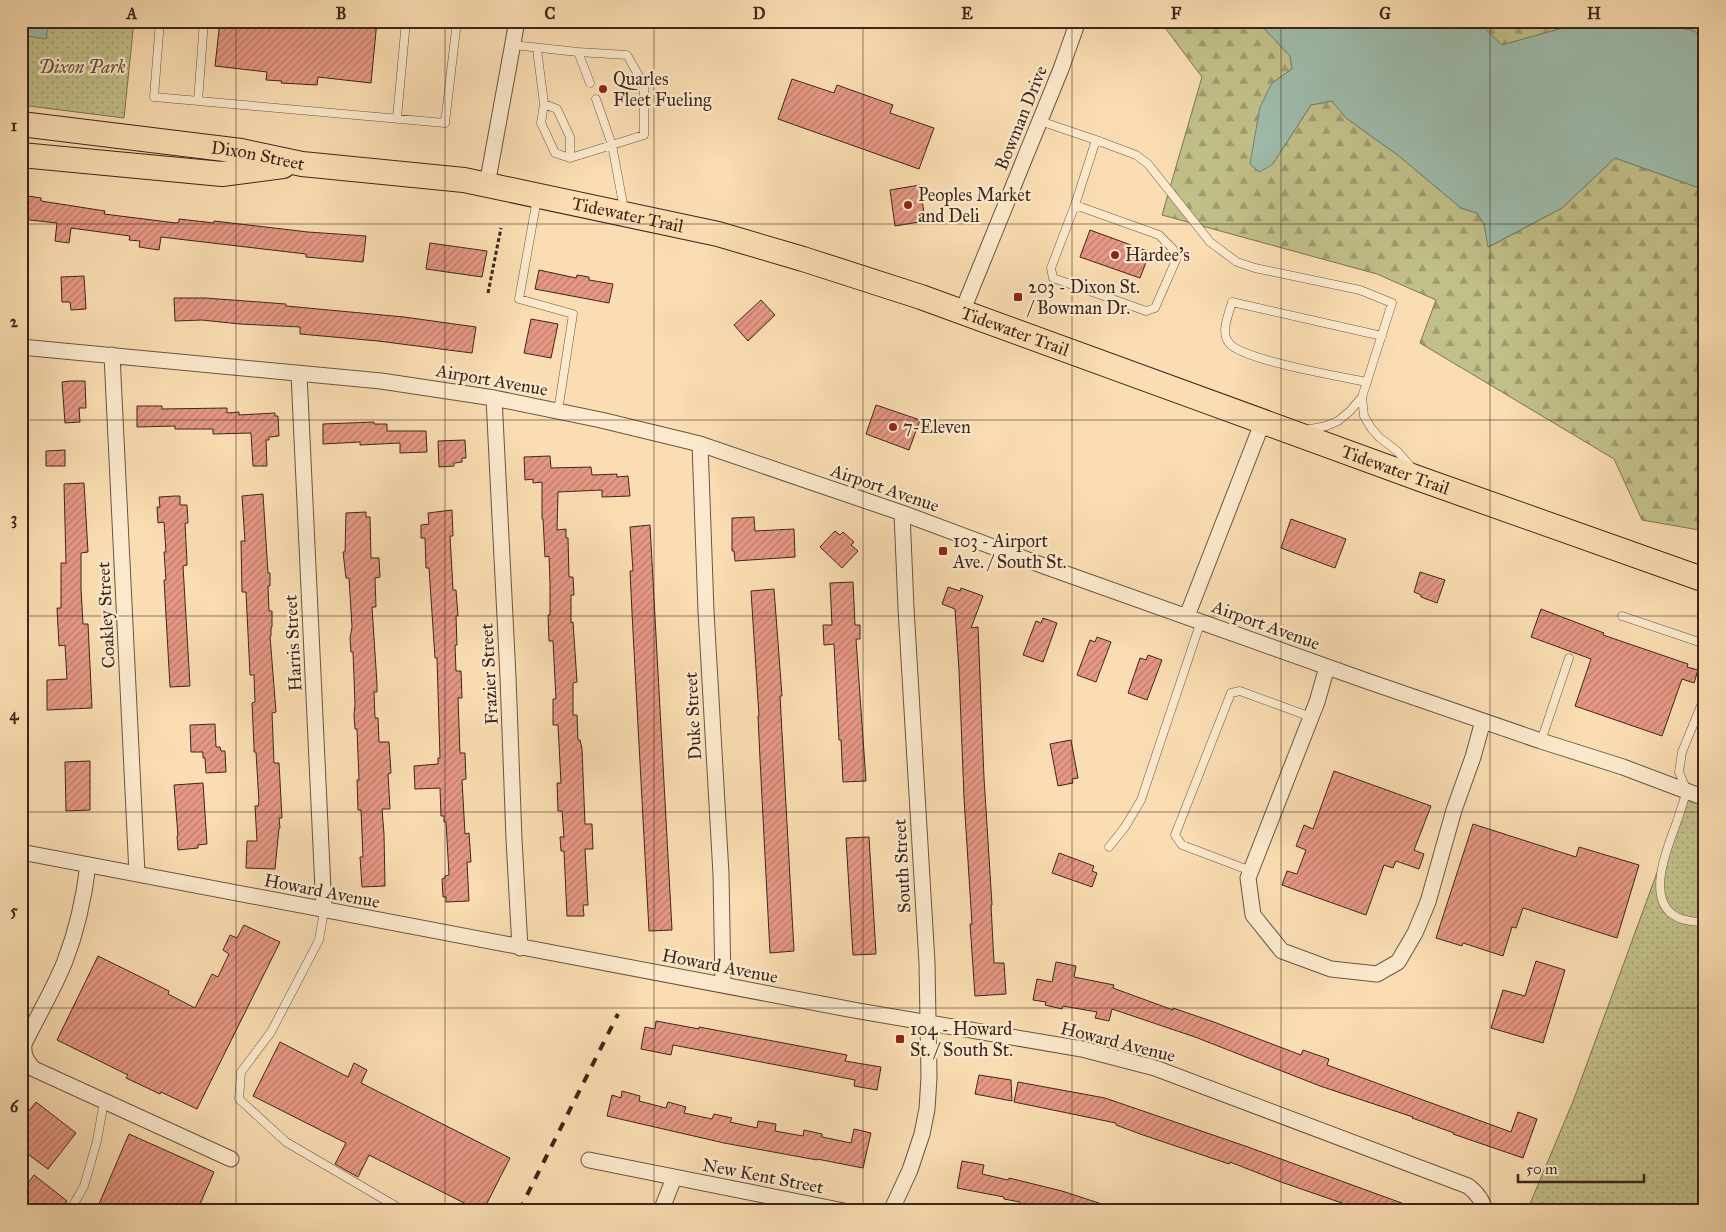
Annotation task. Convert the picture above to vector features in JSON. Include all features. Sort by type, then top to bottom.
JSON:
[{"type":"main road","name":"Dixon Street","points":[[21,124],[240,151],[302,164]]},
{"type":"main road","name":"Dixon Street","points":[[21,155],[222,174],[302,164]]},
{"type":"main road","name":"Tidewater Trail","points":[[302,164],[464,180],[718,234],[778,251],[921,297],[1423,480],[1705,580]]},
{"type":"street","points":[[487,185],[517,21]]},
{"type":"street","name":"Bowman Drive","points":[[962,312],[1040,121],[1078,21]]},
{"type":"street","name":"Airport Avenue","points":[[21,347],[380,381],[494,398],[600,420],[700,444],[902,513],[1327,667],[1623,767],[1705,798]]},
{"type":"street","name":"Coakley Street","points":[[112,355],[137,874]]},
{"type":"street","name":"Harris Street","points":[[299,374],[324,911]]},
{"type":"street","name":"Frazier Street","points":[[494,398],[520,948]]},
{"type":"street","points":[[1194,619],[1248,458],[1263,421]]},
{"type":"street","name":"Duke Street","points":[[700,444],[701,509],[721,874],[723,985]]},
{"type":"street","name":"South Street","points":[[891,1211],[910,1170],[922,1134],[927,1108],[929,1077],[926,963],[902,513]]},
{"type":"street","points":[[1327,667],[1311,717],[1248,878],[1253,915],[1282,951],[1331,969],[1377,974],[1398,962],[1415,933],[1428,902],[1454,810],[1483,721]]},
{"type":"street","name":"Howard Avenue","points":[[21,852],[520,948],[928,1023],[1082,1049],[1155,1068],[1468,1186],[1478,1194],[1484,1204],[1485,1211]]},
{"type":"street","points":[[88,864],[85,888],[76,926],[64,962],[24,1044],[26,1061],[34,1069],[231,1159]]},
{"type":"street","name":"New Kent Street","points":[[589,1160],[844,1211]]},
{"type":"street","points":[[662,1211],[674,1178]]},
{"type":"lane","points":[[160,21],[154,97],[445,123],[457,21]]},
{"type":"lane","points":[[198,101],[204,21]]},
{"type":"lane","points":[[397,118],[406,21]]},
{"type":"lane","points":[[513,45],[537,49],[627,55],[644,85],[644,135],[570,158],[555,153],[541,123],[544,104],[537,49]]},
{"type":"lane","points":[[578,52],[590,83]]},
{"type":"lane","points":[[596,99],[612,145],[624,214]]},
{"type":"lane","points":[[544,104],[557,109],[570,137],[570,158]]},
{"type":"lane","points":[[1040,121],[1096,140],[1136,156],[1148,164],[1210,242],[1237,262],[1255,268],[1360,290],[1392,303],[1362,397],[1338,421],[1326,426],[1295,433]]},
{"type":"lane","points":[[1075,205],[1159,235],[1173,249],[1176,260],[1155,308],[1146,311],[1053,278],[1051,268],[1075,205],[1096,140]]},
{"type":"lane","points":[[537,195],[519,299],[573,314],[558,411]]},
{"type":"lane","points":[[1367,382],[1276,363],[1239,352],[1229,344],[1224,333],[1232,302],[1382,336]]},
{"type":"lane","points":[[1362,397],[1364,416],[1370,428],[1397,451],[1423,480]]},
{"type":"lane","points":[[1622,616],[1705,644]]},
{"type":"lane","points":[[1109,847],[1125,827],[1141,800],[1194,619]]},
{"type":"lane","points":[[1542,741],[1570,658]]},
{"type":"lane","points":[[1251,871],[1182,845],[1175,835],[1231,693],[1240,691],[1311,717]]},
{"type":"lane","points":[[1705,696],[1682,752],[1679,772],[1687,791],[1665,851],[1661,894],[1664,905],[1671,914],[1682,920],[1705,923]]},
{"type":"lane","points":[[324,911],[319,940],[272,1032],[241,1072],[239,1099],[286,1142],[404,1211]]},
{"type":"lane","points":[[70,1211],[84,1186],[98,1141],[104,1101]]},
{"type":"path","points":[[488,293],[500,228]]},
{"type":"green space","name":"Dixon Park","points":[[21,21],[134,21],[124,118],[21,105]]},
{"type":"green space","points":[[1160,21],[1257,21],[1290,56],[1292,69],[1272,83],[1272,165],[1311,105],[1332,101],[1346,118],[1399,156],[1461,208],[1477,213],[1484,224],[1489,247],[1562,208],[1615,158],[1705,190],[1705,531],[1642,520],[1614,459],[1420,343],[1436,300],[1377,274],[1162,215],[1202,77]]},
{"type":"green space","points":[[1477,21],[1588,21],[1502,45]]},
{"type":"green space","points":[[1631,21],[1705,21],[1705,38],[1692,30]]},
{"type":"green space","points":[[1687,791],[1705,798],[1705,1211],[1527,1211],[1574,1099]]},
{"type":"shaded area","points":[[21,21],[49,21],[46,39],[21,35]]},
{"type":"shaded area","points":[[1257,21],[1477,21],[1502,45],[1588,21],[1631,21],[1692,30],[1705,38],[1705,190],[1615,158],[1562,208],[1488,247],[1484,224],[1477,213],[1461,208],[1399,156],[1346,118],[1332,101],[1311,105],[1272,165],[1259,172],[1250,164],[1260,107],[1272,83],[1292,69],[1290,56]]},
{"type":"building","points":[[220,21],[377,21],[371,83],[318,77],[317,85],[281,83],[282,81],[266,80],[267,72],[215,66]]},
{"type":"building","points":[[792,79],[834,93],[837,85],[893,105],[890,113],[934,128],[919,169],[778,119]]},
{"type":"building","name":"Peoples Market and Deli","points":[[920,185],[925,221],[895,226],[890,190]]},
{"type":"building","points":[[21,195],[41,198],[41,201],[105,211],[104,214],[176,223],[179,222],[179,219],[214,223],[214,221],[308,232],[366,236],[363,262],[306,257],[306,254],[161,237],[159,250],[139,247],[140,241],[129,240],[130,236],[71,228],[69,243],[55,241],[57,223],[21,219]]},
{"type":"building","name":"Hardee's","points":[[1090,230],[1150,252],[1140,278],[1080,257]]},
{"type":"building","points":[[430,243],[487,251],[482,277],[426,269]]},
{"type":"building","points":[[539,270],[576,278],[577,275],[589,277],[589,280],[613,284],[609,303],[535,289]]},
{"type":"building","points":[[84,276],[86,309],[71,310],[70,302],[62,302],[61,277]]},
{"type":"building","points":[[174,298],[205,298],[286,304],[286,306],[404,317],[476,327],[472,353],[378,341],[300,334],[300,327],[202,320],[175,321]]},
{"type":"building","points":[[761,300],[775,315],[748,341],[734,325]]},
{"type":"building","points":[[531,319],[558,324],[551,358],[524,353]]},
{"type":"building","points":[[85,381],[86,408],[79,408],[80,422],[65,423],[62,382]]},
{"type":"building","name":"7-Eleven","points":[[876,405],[920,420],[909,450],[866,434]]},
{"type":"building","points":[[137,406],[162,406],[162,409],[227,408],[227,413],[239,412],[239,415],[275,413],[275,416],[278,416],[279,436],[269,437],[269,440],[266,440],[267,466],[253,466],[251,433],[213,434],[213,429],[175,429],[175,426],[137,427]]},
{"type":"building","points":[[374,422],[374,424],[387,424],[387,431],[426,431],[427,452],[400,453],[400,443],[360,445],[360,442],[323,444],[323,424]]},
{"type":"building","points":[[465,440],[466,458],[462,458],[462,462],[454,463],[454,466],[439,467],[438,441]]},
{"type":"building","points":[[65,450],[65,466],[46,466],[46,451]]},
{"type":"building","points":[[550,456],[551,468],[591,467],[592,475],[617,474],[617,477],[628,476],[630,496],[602,497],[602,490],[558,492],[557,530],[566,529],[569,577],[573,577],[574,595],[571,595],[571,623],[573,622],[577,682],[573,683],[573,715],[577,715],[578,740],[580,740],[582,749],[585,824],[592,824],[593,849],[585,849],[588,905],[583,905],[584,916],[567,916],[564,851],[561,851],[560,837],[564,837],[562,811],[558,811],[557,783],[561,783],[558,725],[553,725],[553,699],[556,699],[553,641],[549,641],[549,556],[545,557],[542,482],[533,483],[533,479],[525,480],[524,457]]},
{"type":"building","points":[[84,483],[88,552],[81,553],[81,589],[83,624],[88,624],[92,708],[47,710],[47,680],[67,679],[65,645],[59,646],[57,608],[61,608],[61,563],[66,563],[64,484]]},
{"type":"building","points":[[263,494],[268,573],[270,573],[270,586],[268,586],[269,611],[272,611],[270,636],[276,712],[272,713],[274,763],[279,763],[282,818],[279,818],[280,828],[275,869],[246,868],[247,841],[257,841],[255,806],[258,806],[259,802],[252,703],[255,702],[254,675],[250,675],[246,592],[242,592],[241,541],[245,541],[242,496]]},
{"type":"building","points":[[180,496],[180,505],[187,505],[188,523],[185,523],[187,565],[183,566],[190,686],[170,687],[164,580],[166,580],[164,552],[166,552],[164,522],[158,523],[157,507],[160,507],[159,497]]},
{"type":"building","points":[[452,510],[453,536],[450,536],[453,590],[456,590],[458,616],[456,616],[456,671],[461,671],[462,698],[458,698],[460,753],[465,753],[466,779],[462,780],[465,834],[469,833],[471,862],[467,862],[469,901],[446,902],[446,897],[443,897],[442,879],[449,875],[446,822],[444,822],[444,816],[441,816],[440,788],[415,789],[414,766],[438,764],[438,758],[440,758],[437,658],[435,658],[429,568],[426,568],[425,538],[421,538],[421,525],[429,524],[428,513]]},
{"type":"building","points":[[366,512],[366,517],[370,517],[371,558],[379,558],[380,577],[375,578],[376,607],[372,607],[377,684],[377,692],[374,692],[375,718],[378,718],[379,742],[389,742],[391,773],[388,774],[390,809],[382,809],[385,886],[362,887],[360,857],[363,857],[361,810],[358,810],[357,729],[355,729],[353,652],[351,652],[350,638],[352,627],[349,578],[346,578],[343,552],[345,552],[346,513]]},
{"type":"building","points":[[754,517],[755,531],[794,529],[795,557],[735,561],[734,551],[732,551],[732,518]]},
{"type":"building","points":[[1291,519],[1346,539],[1335,568],[1281,548]]},
{"type":"building","points":[[650,525],[672,930],[649,931],[630,571],[633,571],[630,527]]},
{"type":"building","points":[[835,531],[840,535],[843,532],[854,542],[851,545],[858,551],[842,568],[820,547]]},
{"type":"building","points":[[1420,572],[1445,580],[1437,603],[1414,592]]},
{"type":"building","points":[[853,582],[855,625],[860,625],[860,639],[856,639],[866,781],[843,782],[834,644],[824,645],[823,625],[832,625],[830,583]]},
{"type":"building","points":[[948,587],[960,591],[961,588],[983,596],[971,628],[978,627],[994,963],[1004,963],[1006,994],[975,996],[955,609],[942,604]]},
{"type":"building","points":[[774,589],[782,696],[780,696],[794,951],[770,953],[751,591]]},
{"type":"building","points":[[1541,609],[1604,633],[1603,635],[1688,664],[1687,667],[1698,670],[1694,683],[1682,679],[1662,736],[1575,706],[1591,659],[1531,637]]},
{"type":"building","points":[[1043,618],[1057,623],[1043,662],[1023,655],[1036,621],[1041,623]]},
{"type":"building","points":[[1097,637],[1111,642],[1096,682],[1077,675],[1090,640],[1095,642]]},
{"type":"building","points":[[1148,655],[1162,660],[1147,700],[1128,693],[1140,658],[1146,660]]},
{"type":"building","points":[[215,724],[216,747],[220,747],[221,751],[225,751],[226,772],[206,773],[203,752],[191,752],[190,725]]},
{"type":"building","points":[[1071,740],[1078,778],[1072,779],[1073,783],[1058,786],[1050,744]]},
{"type":"building","points":[[90,761],[90,810],[66,811],[65,762]]},
{"type":"building","points":[[1334,771],[1431,806],[1414,850],[1424,854],[1419,869],[1396,861],[1393,868],[1384,865],[1366,915],[1282,885],[1287,871],[1297,874],[1306,850],[1296,846],[1304,825],[1313,829]]},
{"type":"building","points":[[203,783],[207,844],[198,845],[198,848],[178,850],[174,785]]},
{"type":"building","points":[[1473,824],[1576,857],[1579,847],[1639,865],[1617,938],[1523,908],[1516,928],[1512,927],[1503,956],[1463,943],[1462,946],[1436,938]]},
{"type":"building","points":[[869,837],[876,954],[853,955],[846,838]]},
{"type":"building","points":[[1059,853],[1094,866],[1092,871],[1097,873],[1092,887],[1052,873]]},
{"type":"building","points":[[244,925],[280,942],[197,1109],[126,1078],[128,1075],[57,1040],[98,956],[169,991],[168,994],[195,1008],[212,974],[218,977],[229,954],[223,950],[230,935],[237,938]]},
{"type":"building","points":[[1536,961],[1565,970],[1543,1043],[1491,1028],[1503,990],[1525,996]]},
{"type":"building","points":[[1056,962],[1076,966],[1074,977],[1114,985],[1113,988],[1173,1010],[1173,1008],[1214,1022],[1301,1055],[1303,1050],[1329,1059],[1327,1065],[1511,1132],[1518,1112],[1537,1119],[1523,1158],[1453,1134],[1413,1117],[1320,1086],[1195,1037],[1112,1009],[1109,1021],[1095,1018],[1097,1012],[1063,1006],[1062,1009],[1045,1005],[1046,1002],[1033,1000],[1037,979],[1052,982]]},
{"type":"building","points":[[656,1021],[699,1029],[699,1027],[847,1055],[845,1061],[881,1067],[877,1090],[854,1086],[855,1080],[673,1045],[671,1055],[641,1049],[645,1027],[655,1029]]},
{"type":"building","points":[[280,1042],[348,1077],[354,1063],[367,1070],[361,1083],[510,1158],[483,1211],[369,1155],[358,1177],[335,1164],[346,1143],[253,1096]]},
{"type":"building","points":[[979,1075],[1011,1080],[1012,1101],[975,1094]]},
{"type":"building","points":[[1018,1082],[1105,1098],[1248,1147],[1418,1209],[1417,1211],[1365,1211],[1230,1162],[1229,1164],[1143,1135],[1116,1125],[1116,1123],[1014,1102]]},
{"type":"building","points":[[622,1091],[640,1096],[639,1101],[666,1108],[668,1102],[686,1107],[684,1113],[712,1119],[714,1114],[732,1118],[730,1122],[757,1128],[758,1121],[776,1124],[775,1131],[803,1136],[804,1130],[822,1134],[822,1137],[851,1143],[854,1129],[871,1133],[863,1168],[724,1143],[607,1116],[612,1095],[621,1098]]},
{"type":"building","points":[[36,1102],[76,1133],[48,1169],[21,1149],[21,1121]]},
{"type":"building","points":[[129,1134],[214,1172],[197,1211],[96,1211]]},
{"type":"building","points":[[962,1161],[984,1165],[982,1174],[1008,1180],[1009,1178],[1062,1191],[1114,1208],[1114,1211],[1056,1211],[1038,1205],[1037,1209],[1019,1205],[1020,1202],[1004,1199],[1004,1197],[957,1188]]},
{"type":"building","points":[[34,1175],[67,1201],[59,1211],[21,1211],[21,1192]]},
{"type":"railway","points":[[519,1211],[618,1014]]},
{"type":"place","name":"Quarles Fleet Fueling","points":[[603,89]]},
{"type":"place","name":"Peoples Market and Deli","points":[[908,205]]},
{"type":"place","name":"Hardee's","points":[[1115,255]]},
{"type":"place","name":"203 - Dixon St. / Bowman Dr.","points":[[1018,297]]},
{"type":"place","name":"7-Eleven","points":[[893,427]]},
{"type":"place","name":"103 - Airport Ave. / South St.","points":[[943,551]]},
{"type":"place","name":"104 - Howard St. / South St.","points":[[900,1039]]}]
